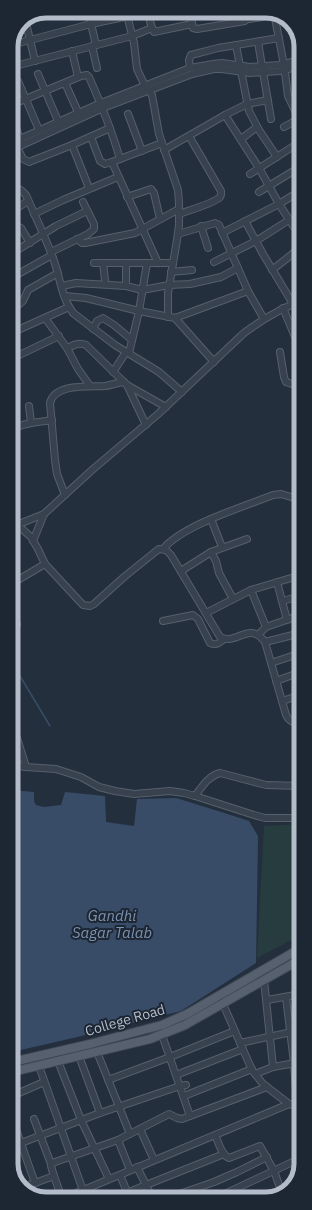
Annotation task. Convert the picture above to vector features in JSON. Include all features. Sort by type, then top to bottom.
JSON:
[{"type":"main road","name":"College Road","points":[[18,1061],[162,1025],[187,1014],[294,952]]},
{"type":"main road","name":"College Road","points":[[18,1071],[162,1035],[185,1025],[294,963]]},
{"type":"street","points":[[90,18],[97,68]]},
{"type":"street","points":[[18,43],[112,18]]},
{"type":"street","points":[[127,18],[138,69],[153,100],[159,134],[178,190],[178,234],[169,285],[168,317]]},
{"type":"street","points":[[150,18],[152,29],[156,32],[192,24]]},
{"type":"street","points":[[191,18],[193,28],[197,29],[245,21],[254,18]]},
{"type":"street","points":[[275,20],[288,96],[294,108]]},
{"type":"street","points":[[26,26],[35,61]]},
{"type":"street","points":[[18,65],[132,36],[152,29]]},
{"type":"street","points":[[190,68],[190,57],[195,54],[279,38]]},
{"type":"street","points":[[258,42],[271,119]]},
{"type":"street","points":[[236,45],[247,104],[257,126],[277,157]]},
{"type":"street","points":[[72,51],[78,77]]},
{"type":"street","points":[[147,88],[190,68],[213,64],[222,63],[240,68],[250,73],[262,69],[294,66]]},
{"type":"street","points":[[284,67],[294,63]]},
{"type":"street","points":[[18,142],[102,105],[147,88],[192,74],[222,69],[240,68]]},
{"type":"street","points":[[38,74],[58,121]]},
{"type":"street","points":[[18,102],[78,77],[84,75],[89,77],[102,105],[120,159]]},
{"type":"street","points":[[18,81],[39,130]]},
{"type":"street","points":[[65,83],[78,112]]},
{"type":"street","points":[[164,150],[247,104],[268,100]]},
{"type":"street","points":[[18,142],[39,130],[78,112],[102,105]]},
{"type":"street","points":[[128,114],[142,151]]},
{"type":"street","points":[[225,115],[294,227]]},
{"type":"street","points":[[284,127],[294,123]]},
{"type":"street","points":[[240,139],[257,126]]},
{"type":"street","points":[[18,148],[23,159],[29,162],[110,128]]},
{"type":"street","points":[[77,240],[85,243],[128,235],[179,211],[207,204],[218,198],[221,191],[189,136]]},
{"type":"street","points":[[91,137],[100,161],[105,164],[162,143]]},
{"type":"street","points":[[72,145],[89,188]]},
{"type":"street","points":[[250,174],[294,146]]},
{"type":"street","points":[[112,162],[158,263]]},
{"type":"street","points":[[259,192],[294,171]]},
{"type":"street","points":[[34,214],[118,176]]},
{"type":"street","points":[[18,189],[22,191],[28,201],[52,254],[68,307],[73,313],[93,329],[115,345],[159,372],[182,392]]},
{"type":"street","points":[[127,197],[151,189],[154,193],[160,219]]},
{"type":"street","points":[[222,233],[294,195]]},
{"type":"street","points":[[18,207],[28,201]]},
{"type":"street","points":[[18,274],[92,231],[94,227],[83,202]]},
{"type":"street","points":[[18,250],[63,222],[87,211]]},
{"type":"street","points":[[214,262],[256,241],[289,220]]},
{"type":"street","points":[[18,524],[44,514],[92,470],[166,407],[244,333],[264,319],[293,304],[245,222]]},
{"type":"street","points":[[178,234],[201,226],[217,224],[248,291],[264,319]]},
{"type":"street","points":[[18,226],[21,228],[30,243]]},
{"type":"street","points":[[201,226],[208,248]]},
{"type":"street","points":[[272,270],[294,255]]},
{"type":"street","points":[[94,264],[173,262]]},
{"type":"street","points":[[103,263],[104,280]]},
{"type":"street","points":[[126,263],[126,286]]},
{"type":"street","points":[[113,372],[128,353],[139,311],[147,263]]},
{"type":"street","points":[[62,286],[76,283],[126,286],[142,290],[169,285],[190,284],[221,277],[238,268]]},
{"type":"street","points":[[171,272],[192,270]]},
{"type":"street","points":[[19,304],[25,298],[28,290],[58,273]]},
{"type":"street","points":[[65,296],[86,298],[175,318],[248,291]]},
{"type":"street","points":[[18,330],[68,307]]},
{"type":"street","points":[[283,308],[294,333]]},
{"type":"street","points":[[46,318],[67,348],[78,369],[90,386]]},
{"type":"street","points":[[93,329],[97,321],[100,318],[103,318],[132,340]]},
{"type":"street","points":[[175,318],[214,362]]},
{"type":"street","points":[[18,356],[59,336]]},
{"type":"street","points":[[67,348],[78,343],[86,345],[125,383],[166,407]]},
{"type":"street","points":[[280,352],[286,382],[294,384]]},
{"type":"street","points":[[65,495],[57,474],[50,403],[51,398],[60,391],[72,388],[125,383]]},
{"type":"street","points":[[125,383],[146,425]]},
{"type":"street","points":[[29,406],[31,423]]},
{"type":"street","points":[[18,426],[52,420]]},
{"type":"street","points":[[18,528],[22,529],[33,541],[45,564],[83,605],[90,606],[159,549],[163,549],[170,541],[202,523],[273,495],[281,494],[294,498]]},
{"type":"street","points":[[33,541],[44,514]]},
{"type":"street","points":[[211,519],[222,547]]},
{"type":"street","points":[[181,571],[211,552],[247,539]]},
{"type":"street","points":[[163,549],[171,555],[220,638],[224,639]]},
{"type":"street","points":[[211,552],[216,561],[219,573],[233,600]]},
{"type":"street","points":[[18,580],[45,564]]},
{"type":"street","points":[[206,613],[251,590],[294,577]]},
{"type":"street","points":[[277,582],[287,620]]},
{"type":"street","points":[[251,590],[266,627]]},
{"type":"street","points":[[282,601],[294,598]]},
{"type":"street","points":[[163,621],[193,615],[198,619],[210,643],[213,645],[224,639],[256,633],[265,642],[288,719],[294,723]]},
{"type":"street","points":[[258,635],[266,627],[294,618]]},
{"type":"street","points":[[265,642],[294,635]]},
{"type":"street","points":[[271,663],[294,655]]},
{"type":"street","points":[[276,681],[294,675]]},
{"type":"street","points":[[282,701],[294,697]]},
{"type":"street","points":[[18,741],[26,767]]},
{"type":"street","points":[[18,766],[56,769],[82,777],[99,787],[115,791],[134,794],[170,791],[184,793],[254,815],[271,818],[294,818]]},
{"type":"street","points":[[195,796],[208,779],[214,774],[220,773],[266,785],[294,786]]},
{"type":"street","points":[[264,980],[273,1067]]},
{"type":"street","points":[[218,996],[254,1071],[267,1086],[290,1104],[294,1105]]},
{"type":"street","points":[[267,1000],[294,996]]},
{"type":"street","points":[[184,1096],[254,1071],[294,1063],[286,998]]},
{"type":"street","points":[[240,1043],[294,1031]]},
{"type":"street","points":[[108,1080],[232,1032]]},
{"type":"street","points":[[162,1035],[176,1075],[183,1085],[184,1096],[190,1116]]},
{"type":"street","points":[[176,1075],[243,1050]]},
{"type":"street","points":[[97,1052],[130,1134]]},
{"type":"street","points":[[79,1056],[100,1113]]},
{"type":"street","points":[[58,1061],[81,1120],[109,1179]]},
{"type":"street","points":[[39,1066],[83,1190]]},
{"type":"street","points":[[18,1093],[44,1082]]},
{"type":"street","points":[[21,1143],[119,1106],[183,1085]]},
{"type":"street","points":[[51,1164],[118,1140],[169,1114],[180,1119],[267,1086]]},
{"type":"street","points":[[78,1192],[290,1104]]},
{"type":"street","points":[[34,1119],[60,1192]]},
{"type":"street","points":[[140,1129],[154,1160]]},
{"type":"street","points":[[18,1135],[35,1183]]},
{"type":"street","points":[[216,1135],[227,1158],[260,1146],[274,1171],[280,1188]]},
{"type":"street","points":[[118,1140],[130,1170]]},
{"type":"street","points":[[135,1192],[146,1184],[224,1154]]},
{"type":"street","points":[[183,1192],[214,1182],[266,1157]]},
{"type":"street","points":[[237,1192],[294,1161]]},
{"type":"street","points":[[137,1167],[150,1192]]},
{"type":"street","points":[[120,1174],[127,1192]]},
{"type":"street","points":[[28,1186],[54,1176]]},
{"type":"green space","points":[[294,824],[294,939],[257,958],[264,826]]},
{"type":"water","name":"Gandhi Sagar Talab","points":[[18,791],[34,792],[34,801],[36,805],[44,807],[61,805],[65,792],[105,796],[106,822],[134,826],[137,799],[176,798],[249,821],[258,836],[256,963],[181,1011],[18,1051]]},
{"type":"waterway","points":[[18,673],[50,726]]}]
